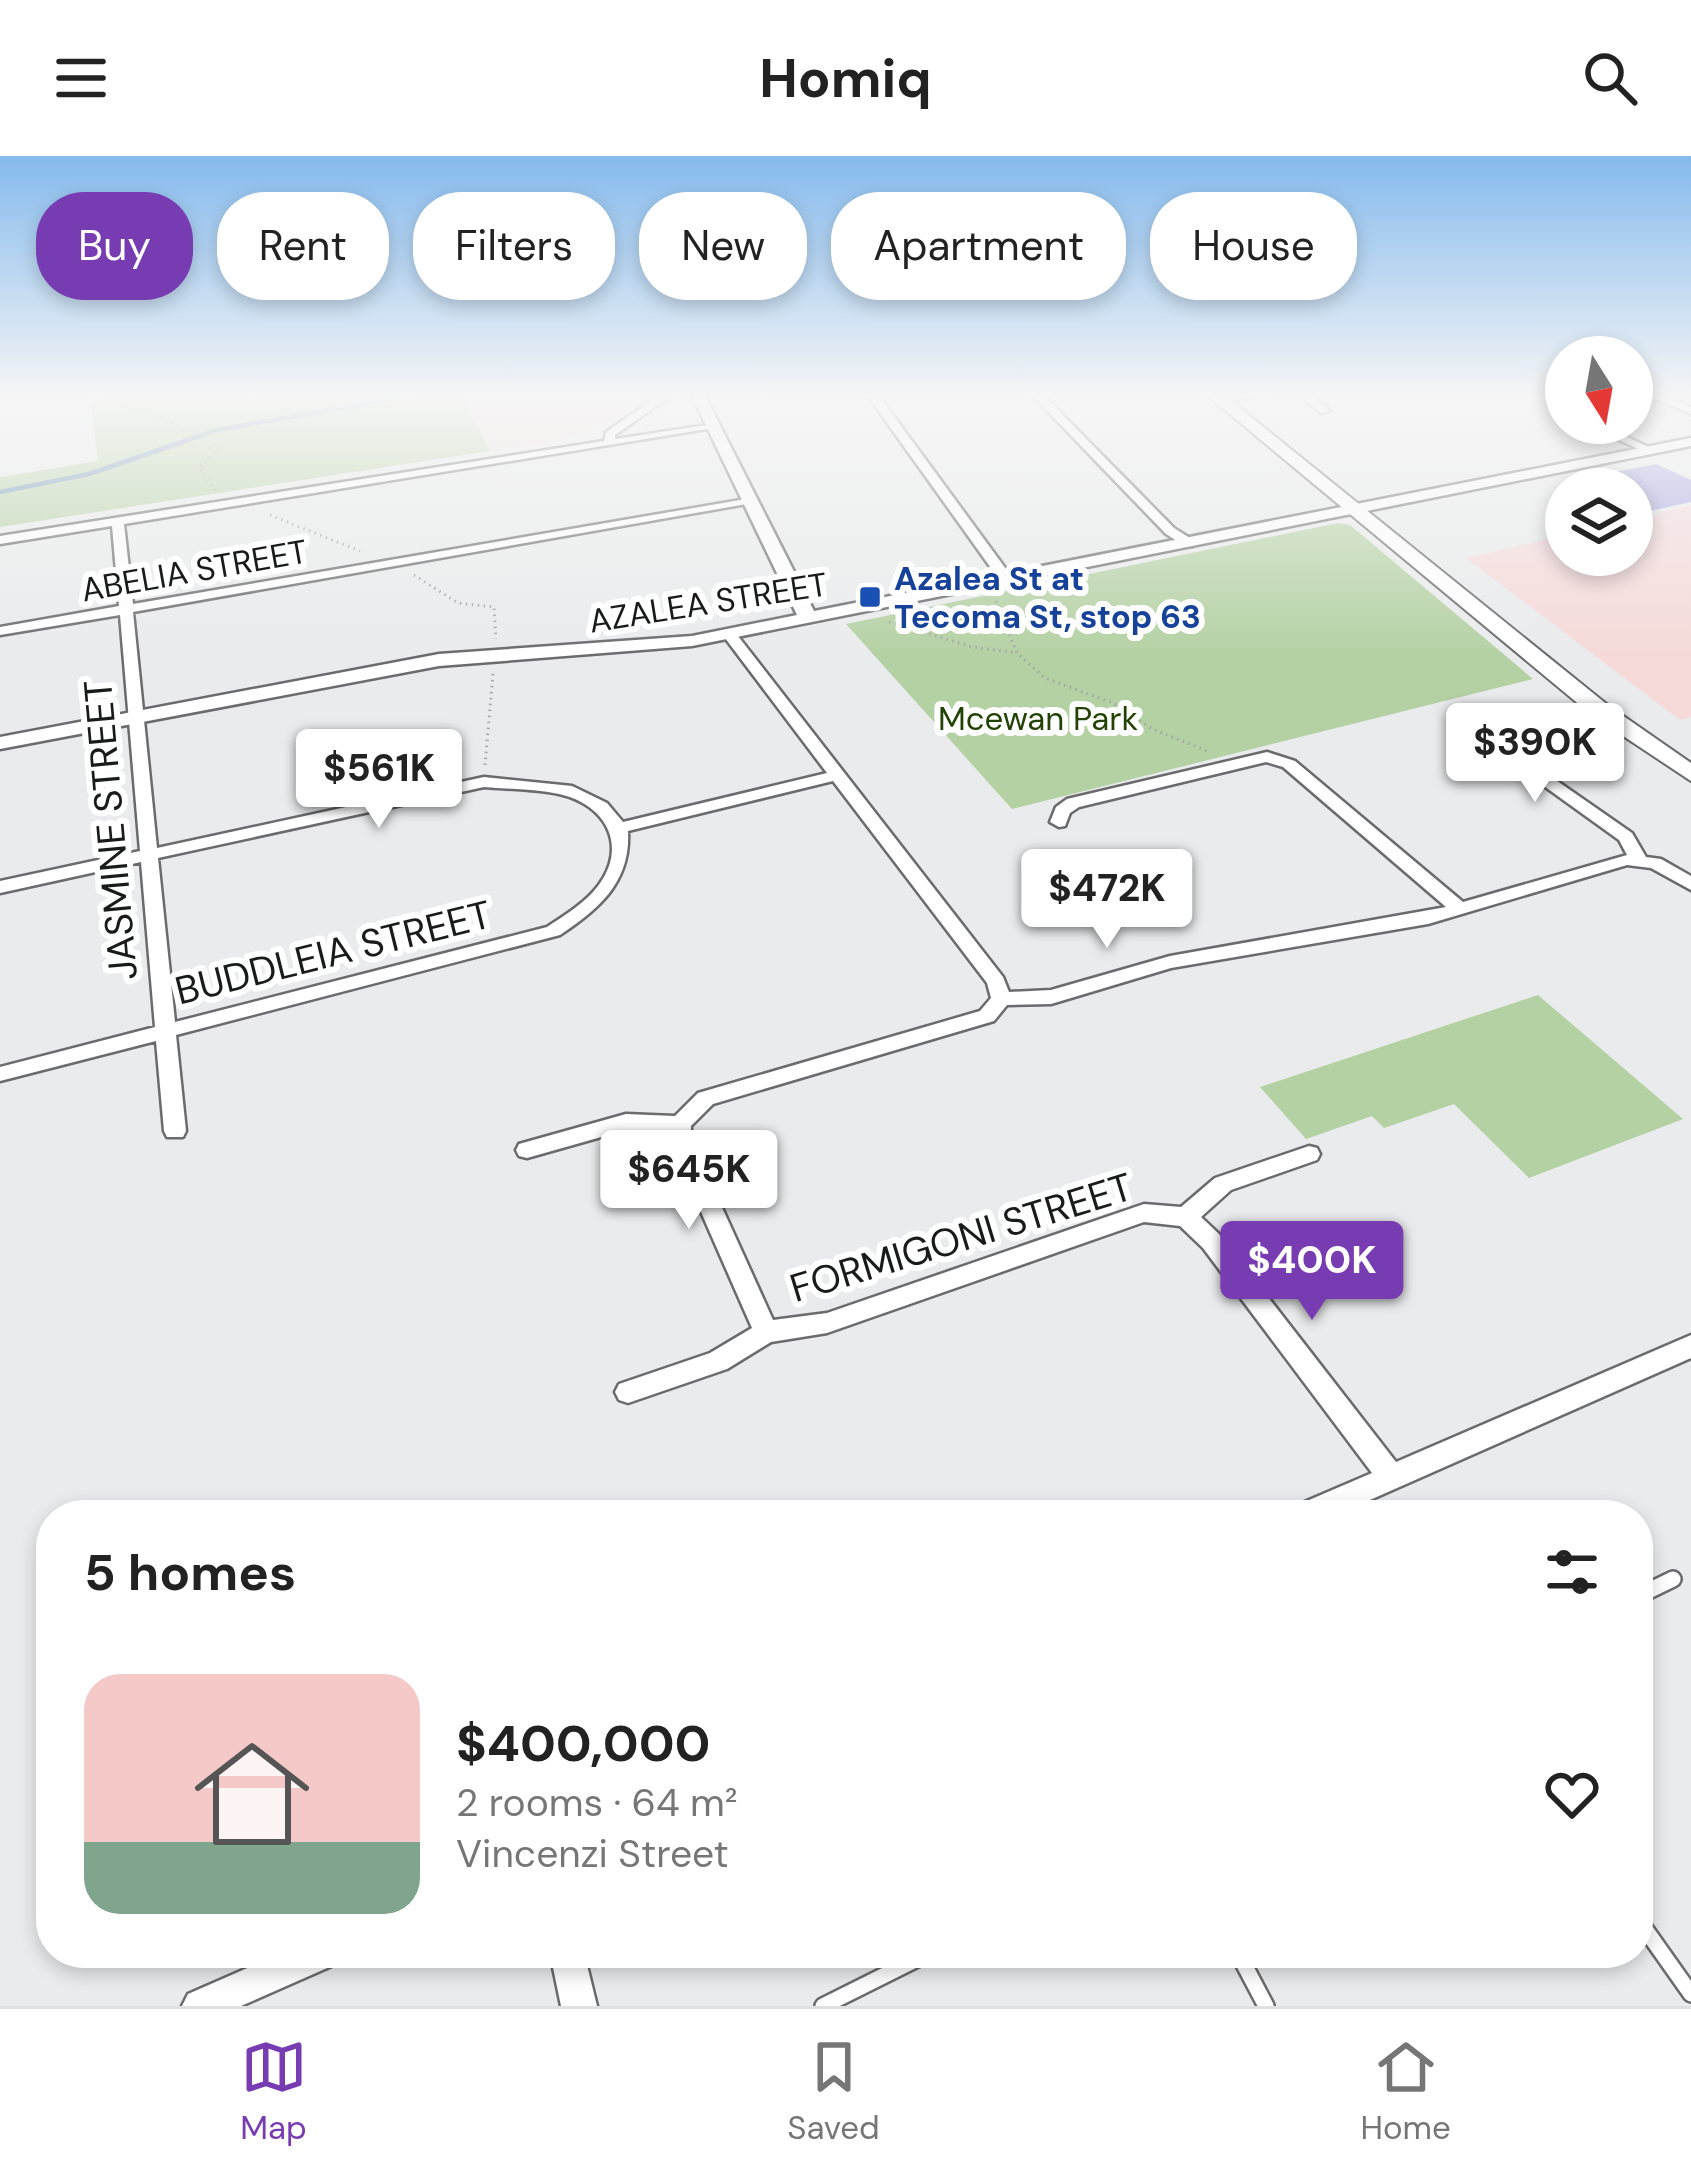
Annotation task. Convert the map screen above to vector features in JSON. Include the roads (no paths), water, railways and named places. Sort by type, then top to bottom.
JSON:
[{"type":"main road","points":[[1319,482],[1631,734],[1691,774]]},
{"type":"street","points":[[0,540],[359,482]]},
{"type":"street","points":[[742,482],[808,618]]},
{"type":"street","points":[[935,482],[1006,579]]},
{"type":"street","points":[[1122,482],[1170,531],[1189,543]]},
{"type":"street","name":"AZALEA STREET","points":[[0,743],[376,670],[494,655],[629,650],[729,634],[1492,482]]},
{"type":"street","name":"ABELIA STREET","points":[[0,631],[752,502]]},
{"type":"street","name":"JASMINE STREET","points":[[118,522],[175,1131]]},
{"type":"street","points":[[729,634],[996,982],[1000,999]]},
{"type":"street","points":[[1463,722],[1626,837],[1638,859],[1691,884]]},
{"type":"street","points":[[1060,822],[1061,811],[1073,803],[1230,762],[1267,757],[1289,764],[1461,910]]},
{"type":"street","points":[[0,887],[484,782],[566,790],[601,807],[619,828],[837,775]]},
{"type":"street","name":"BUDDLEIA STREET","points":[[0,1075],[553,931],[592,906],[613,883],[622,852],[619,828]]},
{"type":"street","points":[[1000,999],[1051,997],[1171,962],[1461,910],[1638,859]]},
{"type":"street","points":[[766,1332],[680,1139],[680,1124],[706,1098],[987,1016],[1000,999]]},
{"type":"street","points":[[527,1150],[626,1122],[680,1124]]},
{"type":"street","name":"FORMIGONI STREET","points":[[628,1392],[718,1361],[766,1332],[827,1323],[1144,1214],[1186,1217],[1223,1184],[1309,1154]]},
{"type":"street","points":[[1186,1217],[1211,1241],[1391,1477]]},
{"type":"street","points":[[1340,1500],[1691,1346]]},
{"type":"street","points":[[200,2006],[287,1968]]},
{"type":"street","points":[[570,1968],[579,2006]]},
{"type":"lane","points":[[1653,1589],[1673,1579]]},
{"type":"lane","points":[[1653,1940],[1691,1994]]},
{"type":"lane","points":[[823,2006],[899,1968]]},
{"type":"lane","points":[[1246,1968],[1266,2006]]},
{"type":"waterway","points":[[0,492],[48,482]]},
{"type":"place","name":"Azalea St at Tecoma St, stop 63","points":[[870,597]]},
{"type":"park label","name":"Mcewan Park","points":[[1038,718]]}]
